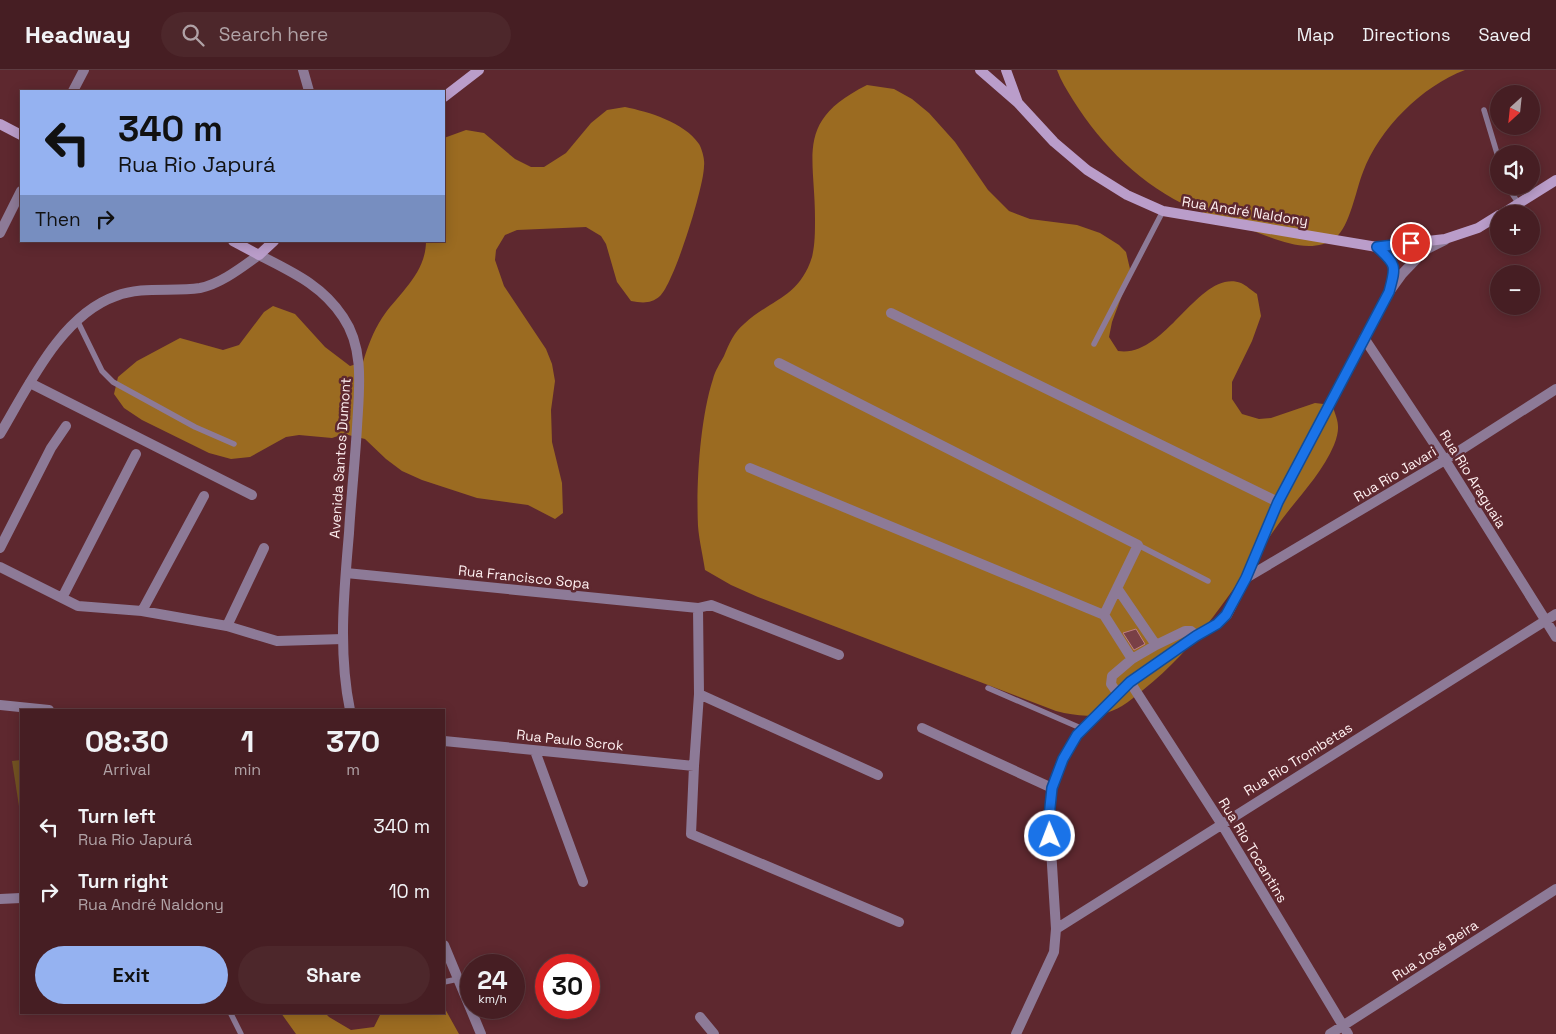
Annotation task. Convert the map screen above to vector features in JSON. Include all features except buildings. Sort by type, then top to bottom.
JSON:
[{"type":"main road","points":[[445,97],[479,70]]},
{"type":"main road","name":"Rua André Naldony","points":[[980,70],[1018,103],[1054,142],[1087,170],[1127,195],[1163,211],[1377,247],[1446,239],[1478,228],[1490,221]]},
{"type":"main road","name":"Rua André Naldony","points":[[1006,70],[1018,103]]},
{"type":"main road","points":[[0,124],[20,134]]},
{"type":"main road","name":"Rua André Naldony","points":[[1519,204],[1556,180]]},
{"type":"main road","points":[[235,242],[259,255],[273,242]]},
{"type":"street","points":[[74,90],[84,70]]},
{"type":"street","points":[[303,70],[309,90]]},
{"type":"street","points":[[0,233],[20,193]]},
{"type":"street","points":[[1016,1034],[1054,952],[1056,928],[1049,817],[1052,788],[1063,759],[1077,735],[1130,682],[1196,636],[1217,624],[1226,615],[1246,578],[1278,502],[1389,292],[1402,274],[1425,250],[1446,239]]},
{"type":"street","points":[[1377,247],[1390,258],[1394,265],[1389,292]]},
{"type":"street","points":[[0,434],[54,347],[77,320],[94,306],[117,295],[142,291],[201,288],[225,277],[259,255]]},
{"type":"street","name":"Avenida Santos Dumont","points":[[259,255],[308,281],[330,299],[344,318],[355,342],[360,376],[343,603],[343,664],[350,709]]},
{"type":"street","points":[[891,313],[1278,502]]},
{"type":"street","name":"Rua Rio Araguaia","points":[[1364,338],[1445,460],[1556,637]]},
{"type":"street","points":[[779,363],[1138,545],[1104,615]]},
{"type":"street","points":[[30,383],[252,495]]},
{"type":"street","name":"Rua Rio Javari","points":[[1246,578],[1445,460],[1556,389]]},
{"type":"street","points":[[0,548],[51,448],[66,426]]},
{"type":"street","points":[[62,598],[136,454]]},
{"type":"street","points":[[750,468],[1104,615],[1132,659]]},
{"type":"street","points":[[142,611],[204,496]]},
{"type":"street","points":[[227,626],[264,548]]},
{"type":"street","points":[[0,567],[78,606],[142,611],[227,626],[277,641],[343,639]]},
{"type":"street","name":"Rua Francisco Sopa","points":[[346,573],[698,608],[711,605],[839,655]]},
{"type":"street","points":[[1117,588],[1156,645]]},
{"type":"street","points":[[698,608],[699,694],[691,834],[899,922]]},
{"type":"street","name":"Rua Rio Trombetas","points":[[1056,928],[1556,614]]},
{"type":"street","points":[[1118,694],[1111,684],[1112,676],[1132,659],[1185,631],[1191,631],[1196,636]]},
{"type":"street","name":"Rua Rio Tocantins","points":[[1130,682],[1221,823],[1345,1030]]},
{"type":"street","points":[[699,694],[878,775]]},
{"type":"street","points":[[0,705],[39,709]]},
{"type":"street","points":[[922,728],[1052,788]]},
{"type":"street","name":"Rua Paulo Scrok","points":[[445,741],[694,766]]},
{"type":"street","points":[[535,751],[583,882]]},
{"type":"street","name":"Rua José Beira","points":[[1330,1034],[1345,1030],[1556,889]]},
{"type":"street","points":[[0,899],[20,898]]},
{"type":"street","points":[[445,948],[481,1034]]},
{"type":"street","points":[[700,1017],[714,1034]]},
{"type":"lane","points":[[1484,110],[1494,145]]},
{"type":"lane","points":[[1513,195],[1519,204]]},
{"type":"lane","points":[[1094,344],[1163,211]]},
{"type":"lane","points":[[77,320],[102,371],[113,382],[195,427],[234,444]]},
{"type":"lane","points":[[1138,545],[1208,581]]},
{"type":"lane","points":[[988,688],[1083,729]]},
{"type":"lane","points":[[445,982],[458,980]]},
{"type":"lane","points":[[231,1014],[241,1034]]},
{"type":"shaded area","points":[[1057,70],[1465,70],[1449,77],[1418,98],[1391,125],[1370,156],[1360,179],[1349,217],[1340,233],[1326,243],[1306,246],[1275,239],[1192,208],[1156,188],[1110,149],[1084,117],[1062,82]]},
{"type":"shaded area","points":[[867,85],[894,89],[912,99],[929,113],[955,142],[988,190],[1009,211],[1030,219],[1077,225],[1100,233],[1119,245],[1126,252],[1130,269],[1112,322],[1109,337],[1118,351],[1135,350],[1152,342],[1211,288],[1226,282],[1241,283],[1257,294],[1261,316],[1252,341],[1232,382],[1232,399],[1242,414],[1259,419],[1271,418],[1315,403],[1332,405],[1338,429],[1329,456],[1315,478],[1282,519],[1199,635],[1163,673],[1127,703],[1114,710],[1089,716],[1056,711],[758,597],[731,585],[705,570],[698,526],[698,472],[705,413],[714,376],[737,331],[754,316],[792,290],[806,271],[812,257],[814,243],[815,219],[812,158],[814,141],[819,126],[828,112],[844,98]]},
{"type":"shaded area","points":[[625,107],[645,112],[665,119],[684,130],[699,144],[704,158],[703,177],[687,234],[673,273],[666,288],[660,296],[653,300],[646,302],[631,301],[617,282],[606,244],[601,236],[586,227],[517,230],[505,235],[496,250],[495,260],[504,286],[546,349],[552,364],[555,381],[551,410],[552,442],[562,483],[563,513],[555,519],[528,505],[477,498],[422,480],[402,471],[365,439],[344,434],[332,438],[299,435],[286,437],[250,457],[231,459],[209,453],[142,420],[124,408],[114,394],[118,377],[137,361],[180,338],[223,350],[239,345],[264,312],[273,306],[295,314],[325,347],[350,366],[363,362],[379,323],[416,274],[425,253],[426,242],[445,242],[445,138],[466,130],[484,133],[515,159],[531,167],[544,167],[566,153],[591,123],[607,110]]},
{"type":"shaded area","points":[[20,760],[20,813],[12,761]]},
{"type":"shaded area","points":[[445,1009],[459,1034],[296,1034],[282,1014],[326,1014],[351,1030],[374,1027],[380,1014],[445,1014]]},
{"type":"route","points":[[1050,836],[1049,817],[1052,788],[1063,759],[1077,735],[1130,682],[1196,636],[1217,624],[1226,615],[1246,578],[1278,502],[1389,292],[1394,265],[1390,258],[1377,247],[1411,243]]}]
